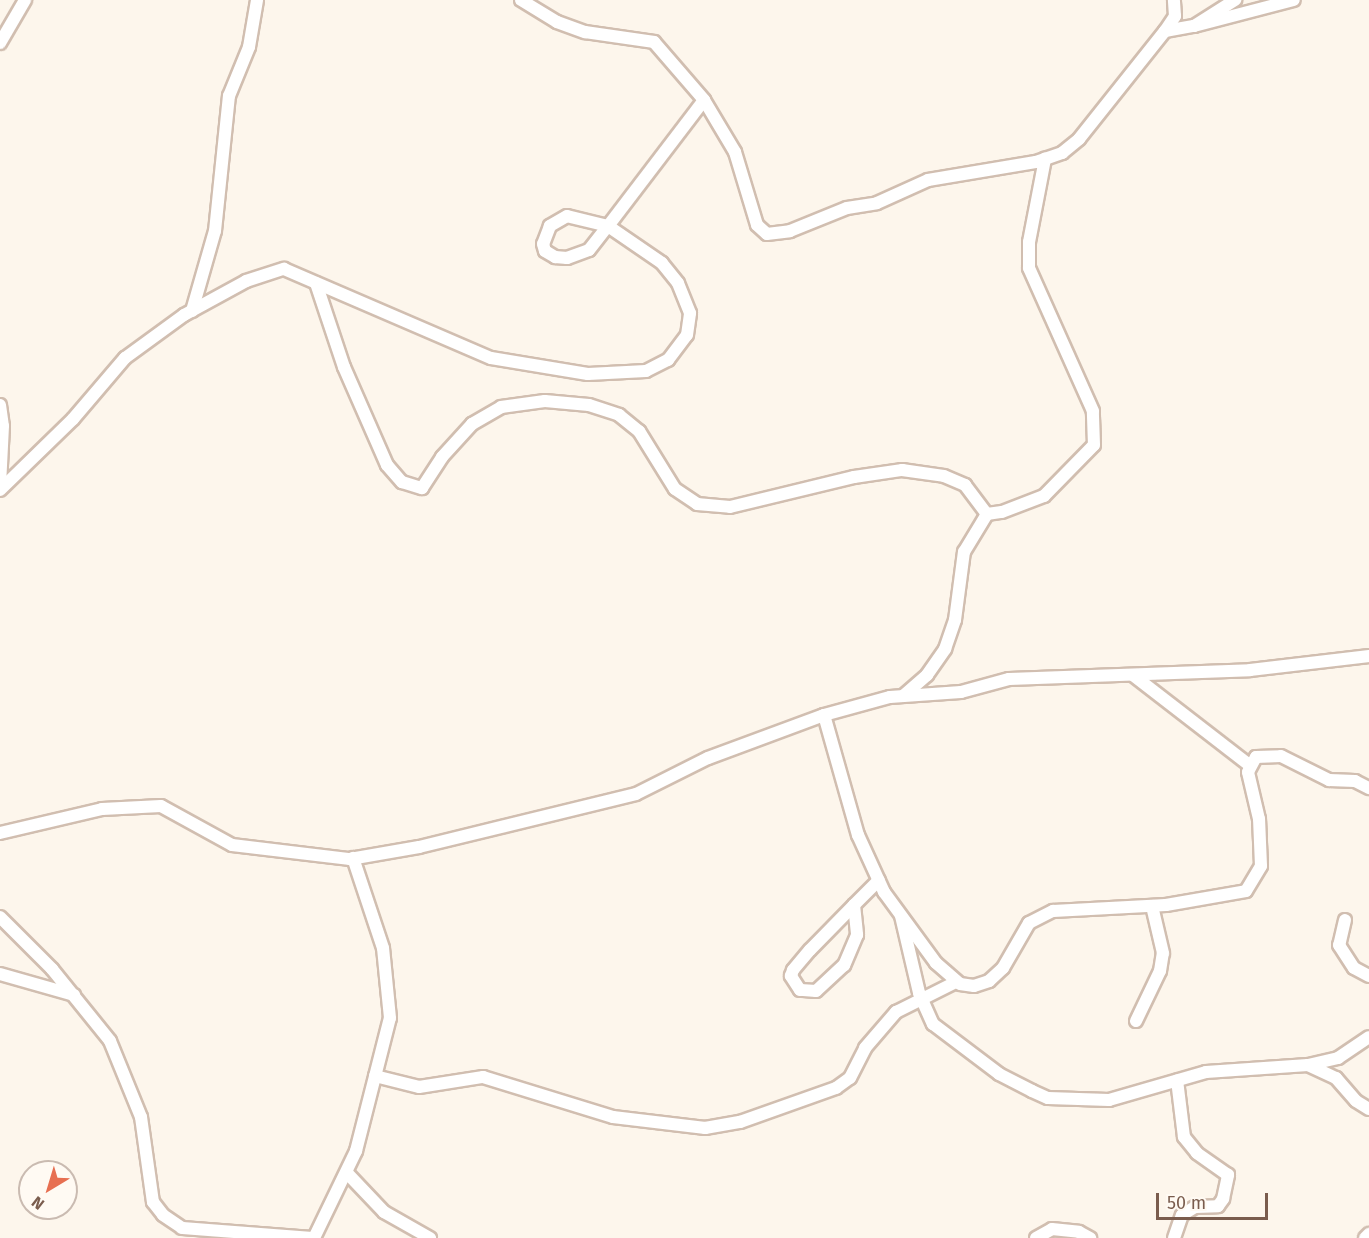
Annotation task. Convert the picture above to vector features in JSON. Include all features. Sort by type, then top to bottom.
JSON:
[{"type":"street","points":[[0,43],[25,0]]},
{"type":"street","points":[[192,311],[215,231],[229,96],[249,47],[257,0]]},
{"type":"street","points":[[521,0],[557,22],[585,32],[654,42],[704,100],[735,152],[757,225],[767,234],[790,231],[847,208],[877,202],[928,180],[1045,159],[1062,153],[1079,139],[1165,32],[1175,16],[1174,0]]},
{"type":"street","points":[[1194,26],[1235,0]]},
{"type":"street","points":[[1165,32],[1294,0]]},
{"type":"street","points":[[0,488],[73,419],[125,358],[192,311],[246,281],[284,269],[491,358],[588,374],[646,371],[668,360],[687,335],[690,313],[678,283],[662,263],[608,226],[567,216],[545,233],[545,251],[555,257],[567,258],[589,250],[608,226],[704,100]]},
{"type":"street","points":[[903,696],[927,675],[945,649],[955,620],[964,552],[987,514],[1024,507],[1044,496],[1094,445],[1093,411],[1029,268],[1029,242],[1045,159]]},
{"type":"street","points":[[316,284],[344,367],[387,465],[402,482],[422,488],[442,457],[472,424],[501,408],[545,401],[589,405],[619,415],[639,431],[675,489],[697,504],[730,507],[854,477],[902,470],[944,476],[965,485],[987,514]]},
{"type":"street","points":[[0,405],[3,426],[0,488]]},
{"type":"street","points":[[0,833],[102,809],[161,806],[232,845],[352,858],[419,847],[636,794],[708,758],[824,715],[903,696],[960,692],[1009,679],[1250,670],[1369,656]]},
{"type":"street","points":[[824,715],[858,835],[879,880],[936,963],[956,982],[974,986],[989,981],[1004,968],[1029,922],[1053,911],[1152,906],[1246,891],[1256,878],[1261,866],[1259,819],[1249,765],[1134,676]]},
{"type":"street","points":[[1249,765],[1265,754],[1281,756],[1329,780],[1355,781],[1369,788]]},
{"type":"street","points":[[0,917],[75,995],[110,1041],[141,1117],[153,1202],[163,1215],[182,1228],[314,1238],[347,1173],[390,1018],[390,990],[383,948],[352,858]]},
{"type":"street","points":[[854,905],[856,935],[844,965],[816,991],[800,990],[791,976],[793,970],[854,905],[879,880]]},
{"type":"street","points":[[1136,1021],[1160,971],[1163,953],[1152,906]]},
{"type":"street","points":[[899,908],[921,999],[933,1024],[999,1074],[1048,1098],[1108,1100],[1206,1072],[1308,1065],[1338,1058],[1369,1037]]},
{"type":"street","points":[[1345,920],[1339,945],[1354,968],[1369,975]]},
{"type":"street","points":[[0,974],[75,995]]},
{"type":"street","points":[[375,1076],[419,1087],[483,1077],[613,1117],[705,1128],[754,1118],[836,1088],[850,1078],[865,1048],[896,1012],[956,982]]},
{"type":"street","points":[[1308,1065],[1336,1077],[1356,1101],[1369,1109]]},
{"type":"street","points":[[1174,1238],[1182,1215],[1195,1208],[1218,1206],[1223,1199],[1228,1175],[1197,1153],[1185,1137],[1177,1080]]},
{"type":"street","points":[[347,1173],[384,1212],[430,1238]]},
{"type":"street","points":[[1036,1238],[1052,1229],[1079,1232],[1090,1238]]},
{"type":"street","points":[[1365,1238],[1369,1234]]}]
